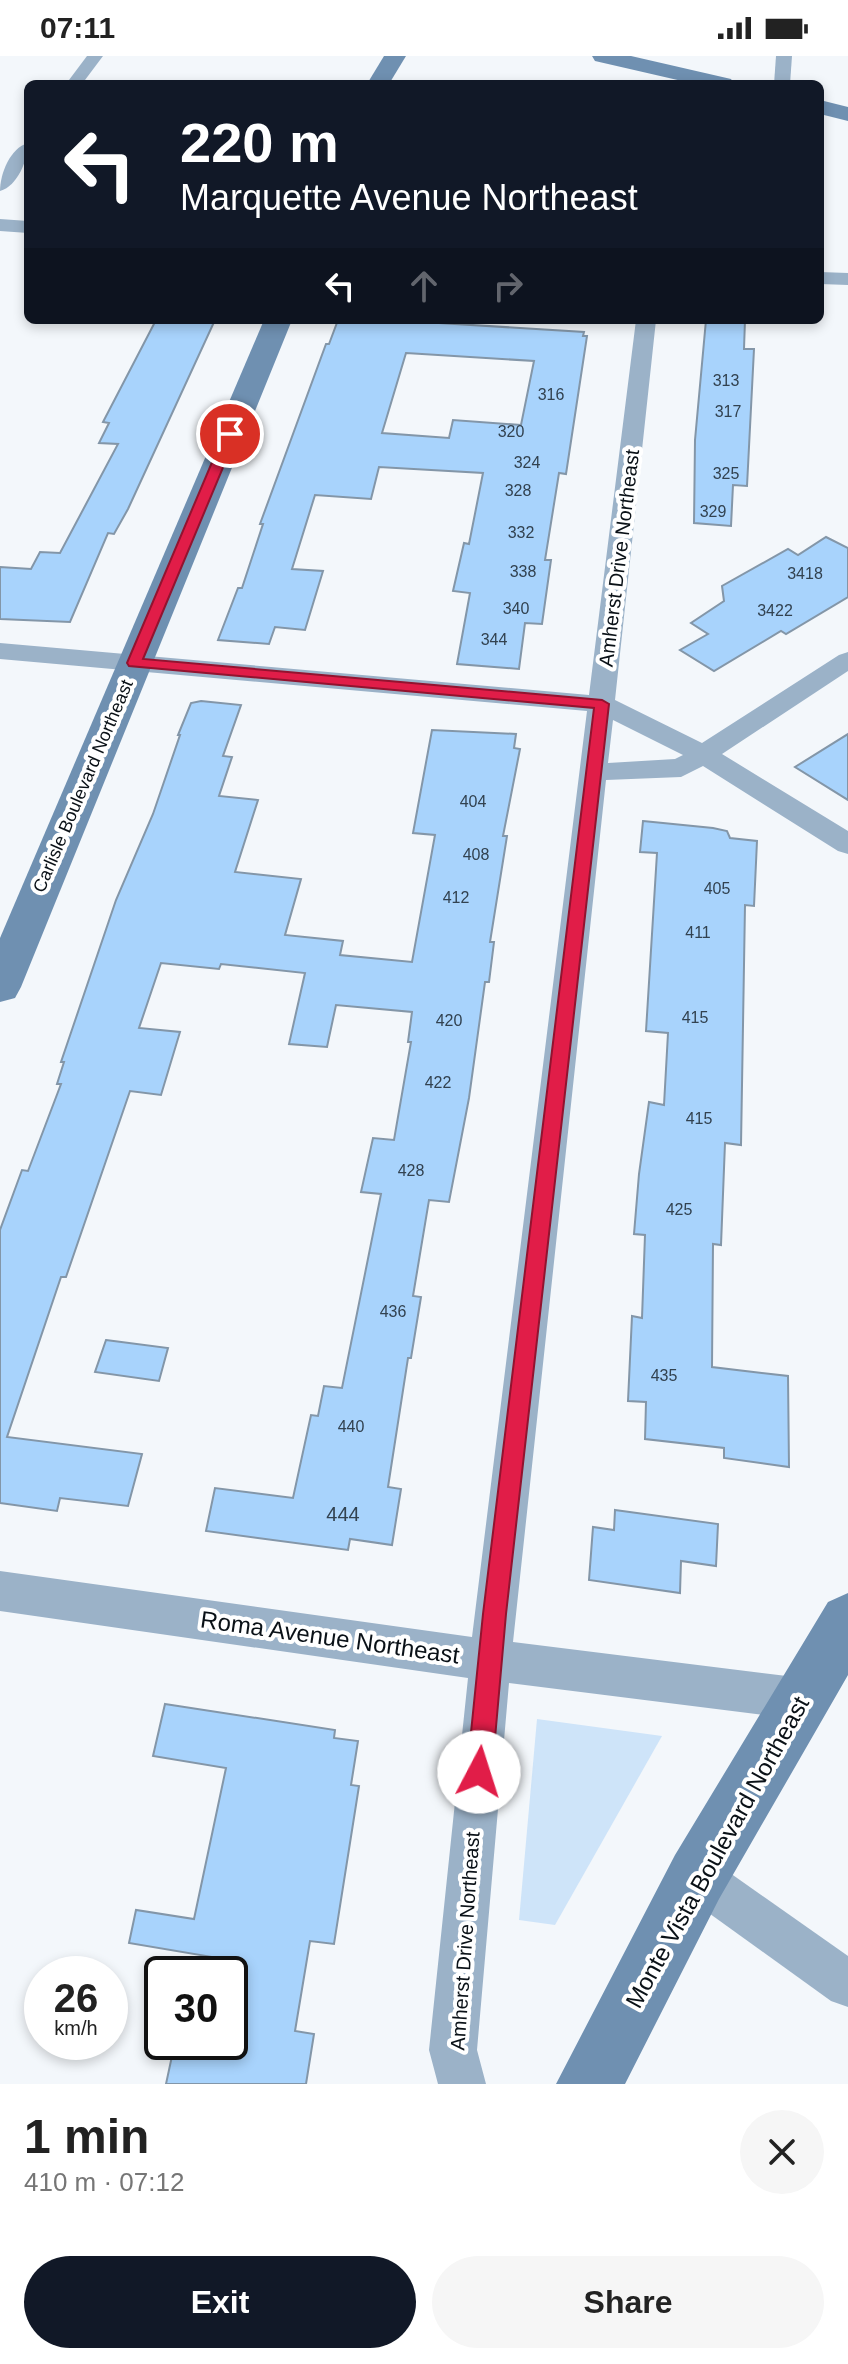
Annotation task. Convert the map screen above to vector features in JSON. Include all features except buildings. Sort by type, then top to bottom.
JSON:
[{"type":"street","points":[[77,80],[95,56]]},
{"type":"street","points":[[380,80],[395,56]]},
{"type":"street","points":[[603,56],[675,78]]},
{"type":"street","points":[[782,80],[784,56]]},
{"type":"street","points":[[824,108],[848,114]]},
{"type":"street","points":[[0,186],[24,153]]},
{"type":"street","points":[[0,225],[24,227]]},
{"type":"street","points":[[824,278],[848,279]]},
{"type":"street","name":"Carlisle Boulevard Northeast","points":[[0,987],[276,324]]},
{"type":"street","name":"Amherst Drive Northeast","points":[[462,2084],[453,2050],[490,1660],[646,324]]},
{"type":"street","points":[[0,651],[602,704],[703,754],[848,844]]},
{"type":"street","points":[[594,772],[681,768],[848,660]]},
{"type":"street","name":"Roma Avenue Northeast","points":[[0,1591],[490,1660],[803,1699]]},
{"type":"street","name":"Monte Vista Boulevard Northeast","points":[[589,2084],[697,1877],[848,1621]]},
{"type":"street","points":[[697,1877],[848,1984]]},
{"type":"shaded area","points":[[537,1719],[662,1736],[555,1925],[519,1920]]},
{"type":"route","points":[[230,434],[135,663],[602,704],[479,1772]]}]
